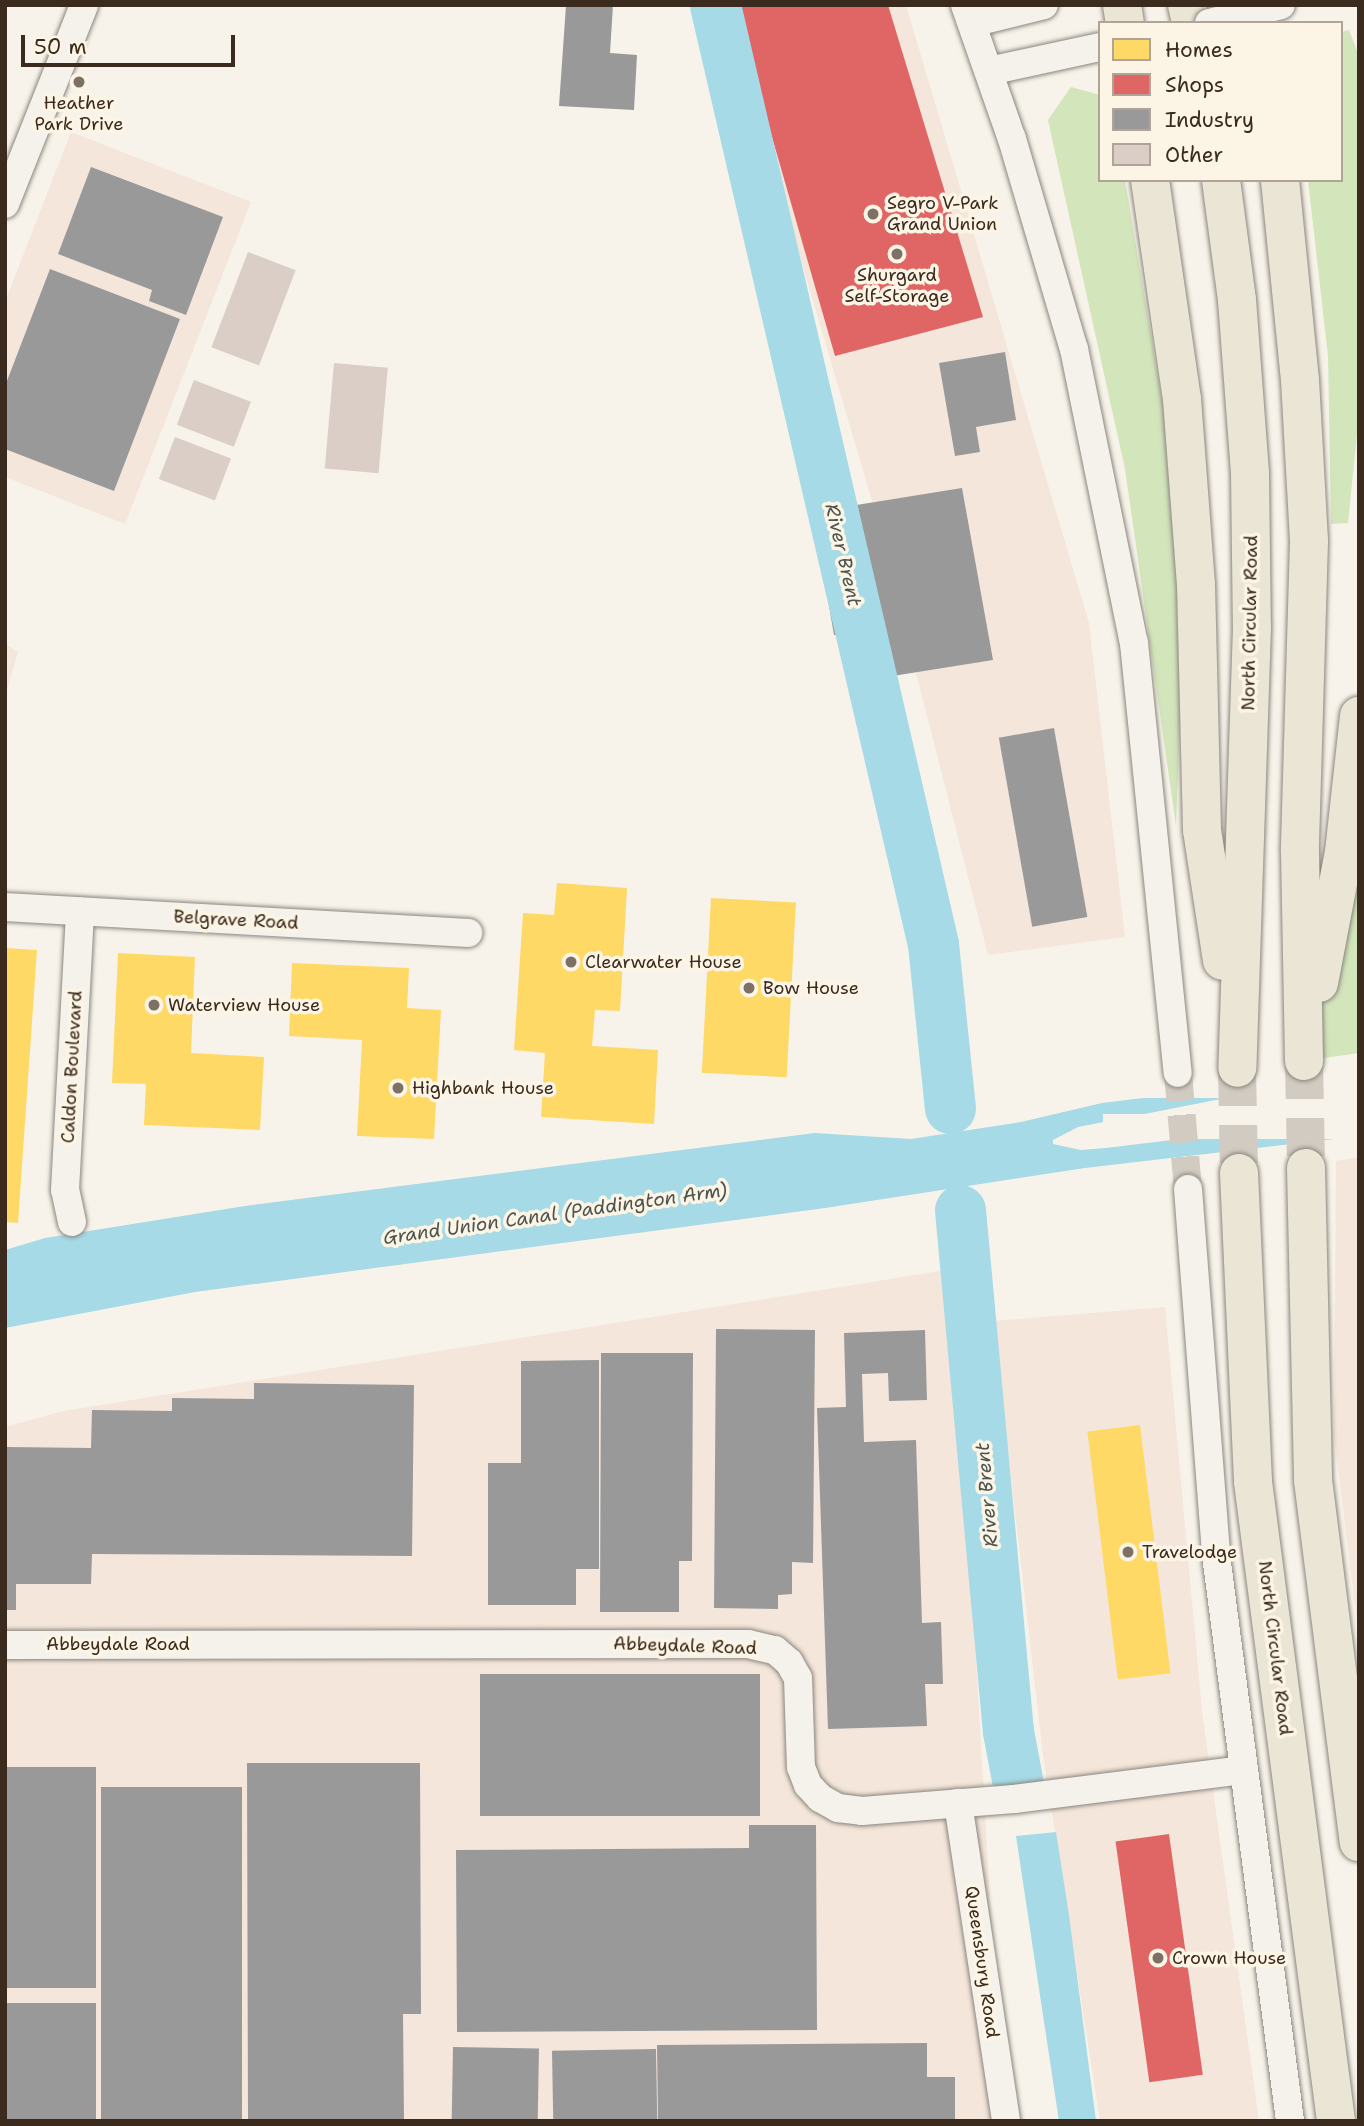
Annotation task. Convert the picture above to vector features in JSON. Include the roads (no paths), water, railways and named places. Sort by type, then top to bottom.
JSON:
[{"type":"highway","name":"North Circular Road","points":[[1150,182],[1182,398],[1196,584],[1202,830],[1237,1060],[1252,627],[1251,499],[1237,300],[1222,182]]},
{"type":"highway","points":[[1280,182],[1300,380],[1308,541],[1300,852],[1304,1061],[1344,852],[1359,716]]},
{"type":"highway","points":[[1306,1168],[1312,1480],[1359,1842]]},
{"type":"highway","name":"North Circular Road","points":[[1239,1174],[1254,1482],[1336,2121]]},
{"type":"street","points":[[5,204],[84,5]]},
{"type":"street","points":[[1044,5],[969,14],[1074,349],[1134,643],[1178,1073]]},
{"type":"street","points":[[1217,21],[1281,5]]},
{"type":"street","points":[[989,71],[1098,47]]},
{"type":"street","name":"Belgrave Road","points":[[5,907],[468,933]]},
{"type":"street","name":"Caldon Boulevard","points":[[72,1222],[65,1190],[80,911]]},
{"type":"street","points":[[1188,1189],[1216,1555],[1290,2121]]},
{"type":"street","name":"Abbeydale Road","points":[[5,1645],[748,1644],[775,1650],[789,1662],[798,1678],[801,1767],[820,1798],[838,1808],[862,1811],[958,1803],[1242,1770]]},
{"type":"street","name":"Queensbury Road","points":[[958,1803],[1006,2121]]},
{"type":"water","name":"Grand Union Canal (Paddington Arm)","points":[[1359,1072],[1078,1127],[1053,1140],[1053,1144],[1081,1150],[1106,1148],[1359,1117],[1359,1136],[1085,1168],[825,1208],[195,1292],[5,1328],[5,1250],[45,1238],[245,1206],[815,1133],[911,1139],[1021,1122],[1102,1103]]},
{"type":"water","points":[[1056,1832],[1096,2121],[1059,2121],[1016,1836]]},
{"type":"waterway","name":"River Brent","points":[[715,5],[933,944],[950,1108]]},
{"type":"waterway","name":"River Brent","points":[[960,1210],[1008,1731],[1017,1779]]},
{"type":"tunnel","points":[[1304,1061],[1306,1168]]},
{"type":"tunnel","points":[[1237,1068],[1239,1173]]},
{"type":"tunnel","points":[[1178,1073],[1188,1189]]},
{"type":"place","name":"Heather Park Drive","points":[[79,82]]},
{"type":"place","name":"Segro V-Park Grand Union","points":[[873,214]]},
{"type":"place","name":"Shurgard Self-Storage","points":[[897,254]]},
{"type":"place","name":"Clearwater House","points":[[571,962]]},
{"type":"place","name":"Bow House","points":[[749,988]]},
{"type":"place","name":"Waterview House","points":[[154,1005]]},
{"type":"place","name":"Highbank House","points":[[398,1088]]},
{"type":"place","name":"Travelodge","points":[[1128,1552]]},
{"type":"place","name":"Crown House","points":[[1158,1958]]}]
